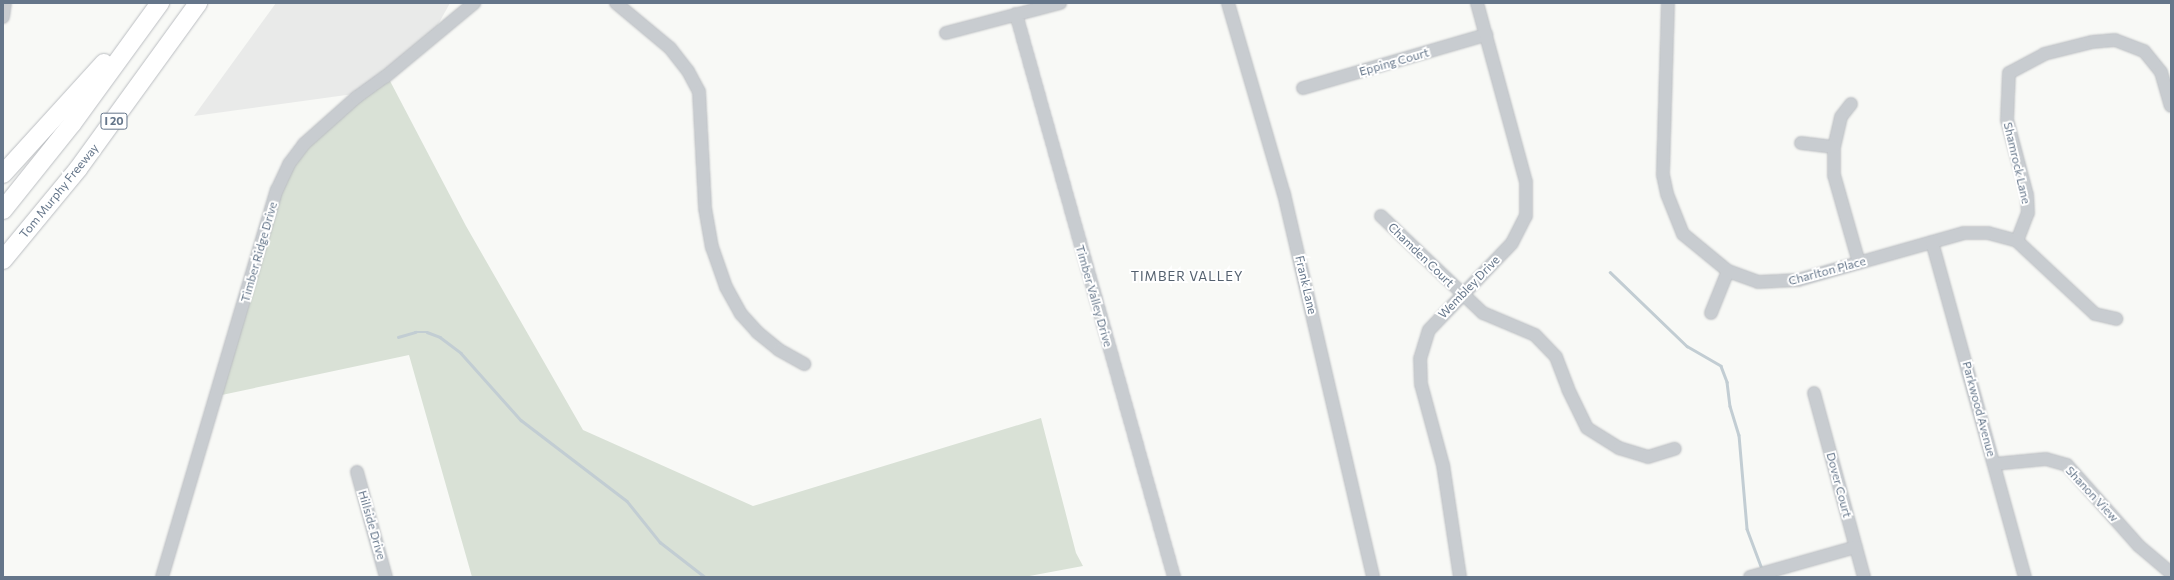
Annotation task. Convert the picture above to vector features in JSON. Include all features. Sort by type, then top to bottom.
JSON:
[{"type":"highway","points":[[3,174],[159,3]]},
{"type":"highway","name":"I 20","points":[[3,210],[72,124],[159,3]]},
{"type":"highway","name":"Tom Murphy Freeway","points":[[3,260],[25,235],[133,95],[198,3]]},
{"type":"highway","points":[[3,273],[25,235]]},
{"type":"street","points":[[3,18],[5,3]]},
{"type":"street","name":"Timber Ridge Drive","points":[[162,577],[277,190],[289,164],[304,144],[357,97],[474,3]]},
{"type":"street","points":[[616,3],[670,48],[688,71],[699,92],[705,208],[712,247],[726,287],[741,314],[757,332],[779,350],[804,364]]},
{"type":"street","points":[[946,32],[1060,3]]},
{"type":"street","name":"Frank Lane","points":[[1228,3],[1284,194],[1373,573]]},
{"type":"street","name":"Wembley Drive","points":[[1460,577],[1443,465],[1421,384],[1420,360],[1429,330],[1512,242],[1526,216],[1526,182],[1477,3]]},
{"type":"street","name":"Charlton Place","points":[[1668,3],[1663,175],[1667,194],[1683,234],[1728,272],[1758,282],[1782,283],[1964,233],[1988,233],[2017,241],[2095,314],[2116,319]]},
{"type":"street","name":"Timber Valley Drive","points":[[1016,14],[1174,577]]},
{"type":"street","name":"Epping Court","points":[[1303,88],[1486,35]]},
{"type":"street","name":"Shamrock Lane","points":[[2017,241],[2028,213],[2027,195],[2007,120],[2009,74],[2044,54],[2092,42],[2115,40],[2144,51],[2161,72],[2171,106]]},
{"type":"street","points":[[1851,104],[1841,117],[1834,147],[1834,175],[1859,263]]},
{"type":"street","points":[[1801,143],[1834,147]]},
{"type":"street","name":"Chamden Court","points":[[1381,216],[1482,314],[1535,335],[1556,357],[1568,389],[1588,428],[1619,448],[1648,457],[1674,449]]},
{"type":"street","name":"Parkwood Avenue","points":[[1932,242],[2025,577]]},
{"type":"street","points":[[1711,313],[1728,272]]},
{"type":"street","name":"Dover Court","points":[[1814,393],[1864,577]]},
{"type":"street","name":"Shanon View","points":[[1994,464],[2046,459],[2067,465],[2139,546],[2171,573]]},
{"type":"street","name":"Hillside Drive","points":[[357,472],[386,577]]},
{"type":"street","points":[[1750,577],[1856,547]]},
{"type":"shaded area","points":[[276,3],[450,3],[435,30],[368,92],[194,116]]},
{"type":"shaded area","points":[[389,79],[466,226],[583,430],[753,506],[1041,418],[1076,553],[1083,566],[1024,577],[472,577],[409,355],[217,396],[277,190],[304,144]]},
{"type":"waterway","points":[[1610,272],[1687,346],[1721,366],[1727,382],[1730,406],[1739,435],[1747,529],[1762,569]]},
{"type":"waterway","points":[[398,337],[415,332],[427,332],[440,337],[461,353],[521,420],[627,501],[660,542],[705,577]]},
{"type":"district","name":"TIMBER VALLEY","points":[[1187,276]]}]
